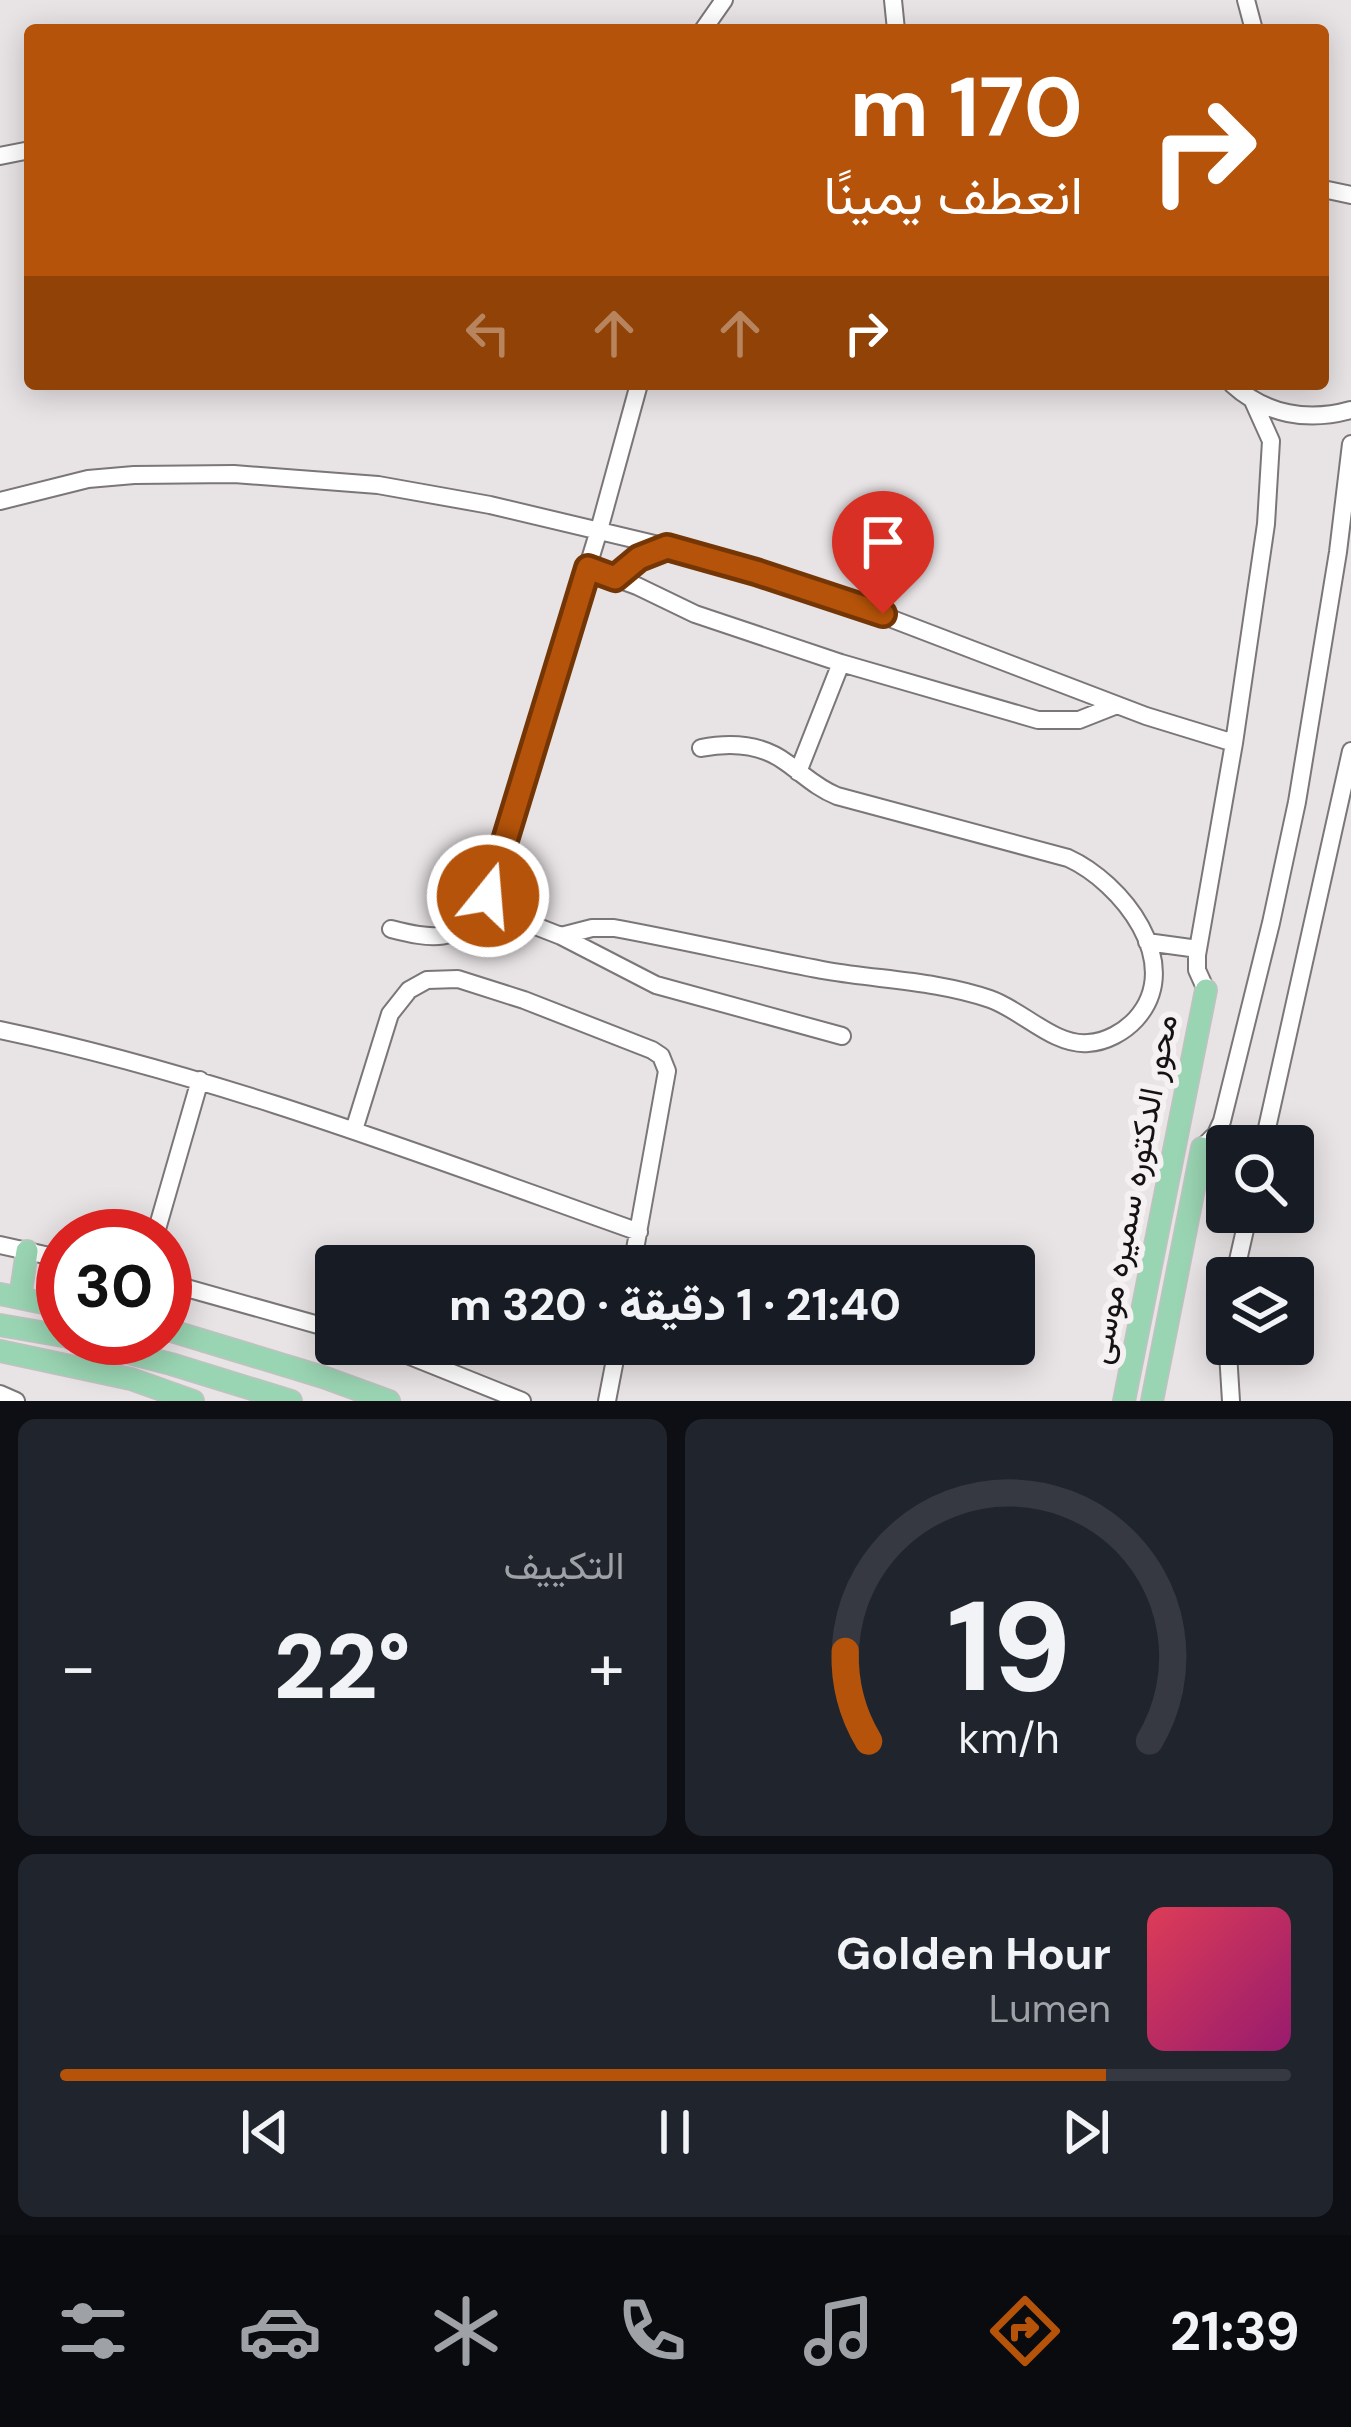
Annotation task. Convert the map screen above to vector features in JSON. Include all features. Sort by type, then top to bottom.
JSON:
[{"type":"main road","name":"محور الدكتوره سميره موسى","points":[[1124,1401],[1206,989]]},
{"type":"main road","name":"محور الدكتوره سميره موسى","points":[[1152,1401],[1202,1148]]},
{"type":"main road","points":[[10,1296],[27,1251]]},
{"type":"main road","points":[[0,1325],[36,1332]]},
{"type":"main road","points":[[192,1337],[389,1401]]},
{"type":"main road","points":[[0,1351],[131,1379],[193,1401]]},
{"type":"main road","points":[[174,1365],[291,1401]]},
{"type":"street","points":[[391,929],[423,937],[443,936],[462,929],[484,906],[637,390]]},
{"type":"street","points":[[1240,390],[1271,409],[1310,417],[1351,410]]},
{"type":"street","points":[[1206,989],[1197,970],[1198,949],[1258,588],[1272,454],[1268,430],[1253,400]]},
{"type":"street","points":[[1202,1148],[1220,1128],[1283,868],[1338,553],[1351,444]]},
{"type":"street","points":[[0,500],[88,479],[184,474],[282,476],[426,493],[599,530],[756,572],[863,607],[1117,705],[1234,743]]},
{"type":"street","points":[[615,578],[639,558],[667,547]]},
{"type":"street","points":[[588,568],[695,614],[841,663],[1038,720],[1079,720],[1117,705]]},
{"type":"street","points":[[798,772],[841,663]]},
{"type":"street","points":[[561,936],[614,928],[815,969],[949,989],[996,1001],[1076,1043],[1097,1042],[1116,1034],[1138,1016],[1148,999],[1154,980],[1147,942],[1119,895],[1082,865],[837,796],[783,759],[757,748],[729,744],[701,748]]},
{"type":"street","points":[[1268,1125],[1351,751]]},
{"type":"street","points":[[484,906],[561,936],[656,986],[842,1036]]},
{"type":"street","points":[[1147,942],[1198,949]]},
{"type":"street","points":[[354,1130],[390,1014],[409,990],[427,980],[448,978],[524,1000],[652,1050],[664,1060],[666,1076],[636,1245]]},
{"type":"street","points":[[0,1030],[200,1080],[639,1232]]},
{"type":"street","points":[[162,1209],[200,1080]]},
{"type":"street","points":[[0,1245],[36,1253]]},
{"type":"street","points":[[192,1290],[315,1324]]},
{"type":"street","points":[[432,1365],[522,1401]]},
{"type":"street","points":[[607,1401],[614,1365]]},
{"type":"street","points":[[1229,1365],[1231,1401]]},
{"type":"street","points":[[0,1394],[16,1401]]},
{"type":"route","points":[[488,896],[588,568],[615,578],[639,558],[667,547],[883,614]]}]
